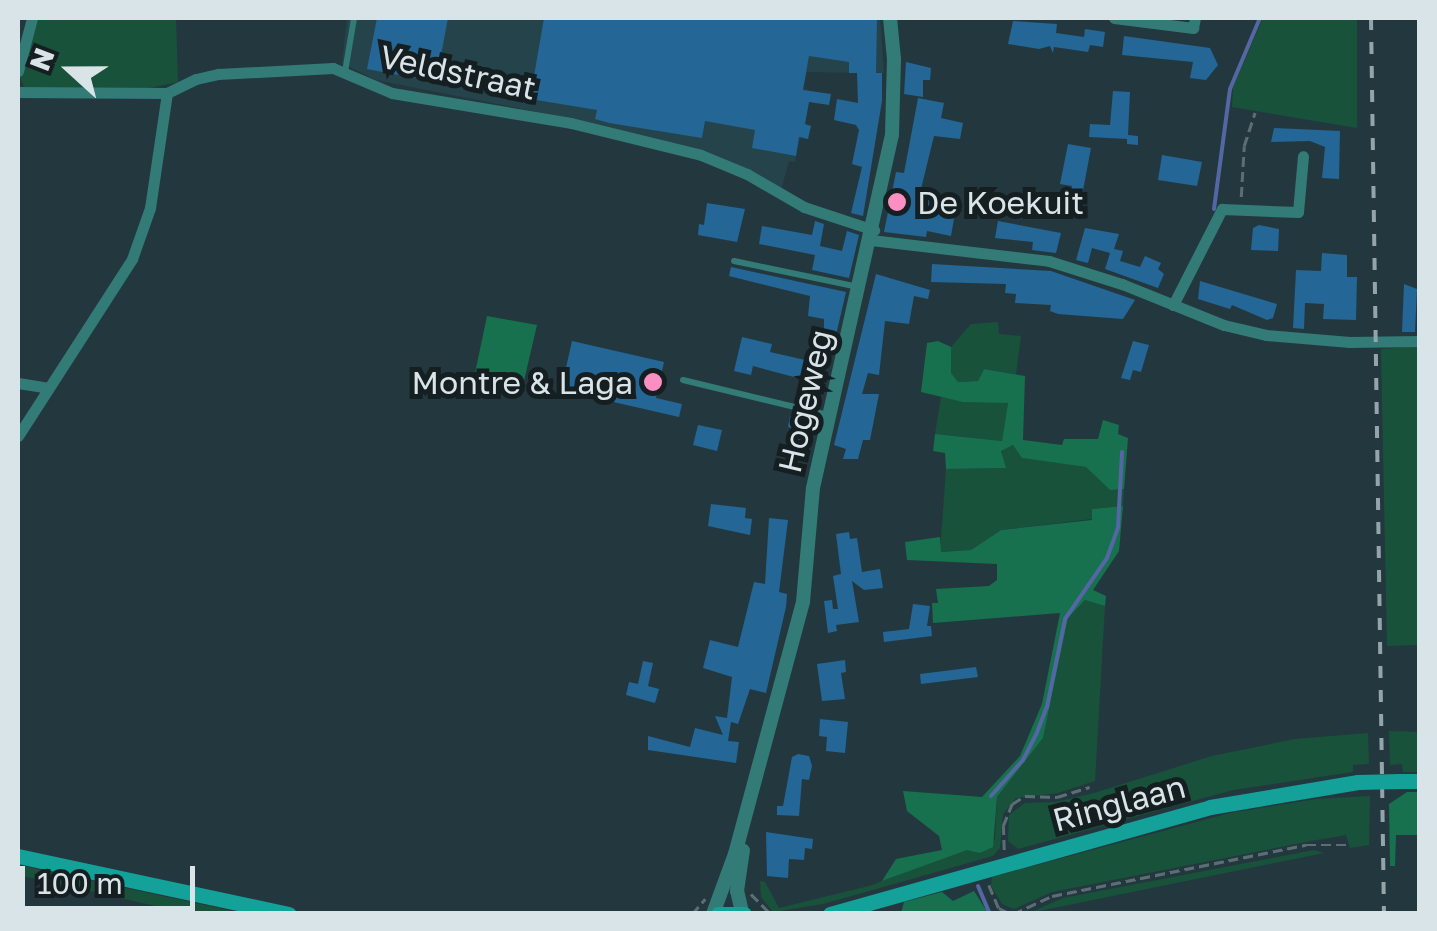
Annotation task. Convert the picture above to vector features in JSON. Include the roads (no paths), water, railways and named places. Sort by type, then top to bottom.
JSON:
[{"type":"main road","name":"Ringlaan","points":[[817,914],[1210,806],[1358,782],[1420,782]]},
{"type":"main road","points":[[18,856],[289,914]]},
{"type":"main road","points":[[715,914],[743,913]]},
{"type":"street","points":[[18,71],[32,18]]},
{"type":"street","name":"Hogeweg","points":[[715,914],[803,602],[813,488],[873,235],[895,108],[890,18]]},
{"type":"street","points":[[1114,18],[1193,28],[1195,18]]},
{"type":"street","name":"Veldstraat","points":[[18,92],[167,94],[196,79],[218,74],[333,68],[392,93],[571,123],[701,155],[747,174],[804,208],[873,235],[1049,261],[1266,335],[1350,342],[1420,341]]},
{"type":"street","points":[[18,436],[125,274],[144,232],[167,94]]},
{"type":"street","points":[[1173,305],[1218,214],[1229,207],[1298,212],[1303,156]]},
{"type":"street","points":[[18,383],[49,388]]},
{"type":"street","name":"Hogeweg","points":[[743,913],[738,892],[751,794]]},
{"type":"lane","points":[[345,73],[354,18]]},
{"type":"lane","points":[[734,261],[860,287]]},
{"type":"lane","points":[[682,380],[829,416]]},
{"type":"waterway","points":[[1214,209],[1230,89],[1260,18]]},
{"type":"waterway","points":[[991,796],[1023,760],[1036,735],[1047,707],[1065,619],[1107,558],[1118,527],[1122,452]]},
{"type":"waterway","points":[[978,886],[990,914]]},
{"type":"railway","points":[[1371,18],[1384,914]]},
{"type":"place","name":"De Koekuit","points":[[897,202]]},
{"type":"place","name":"Montre & Laga","points":[[653,382]]}]
